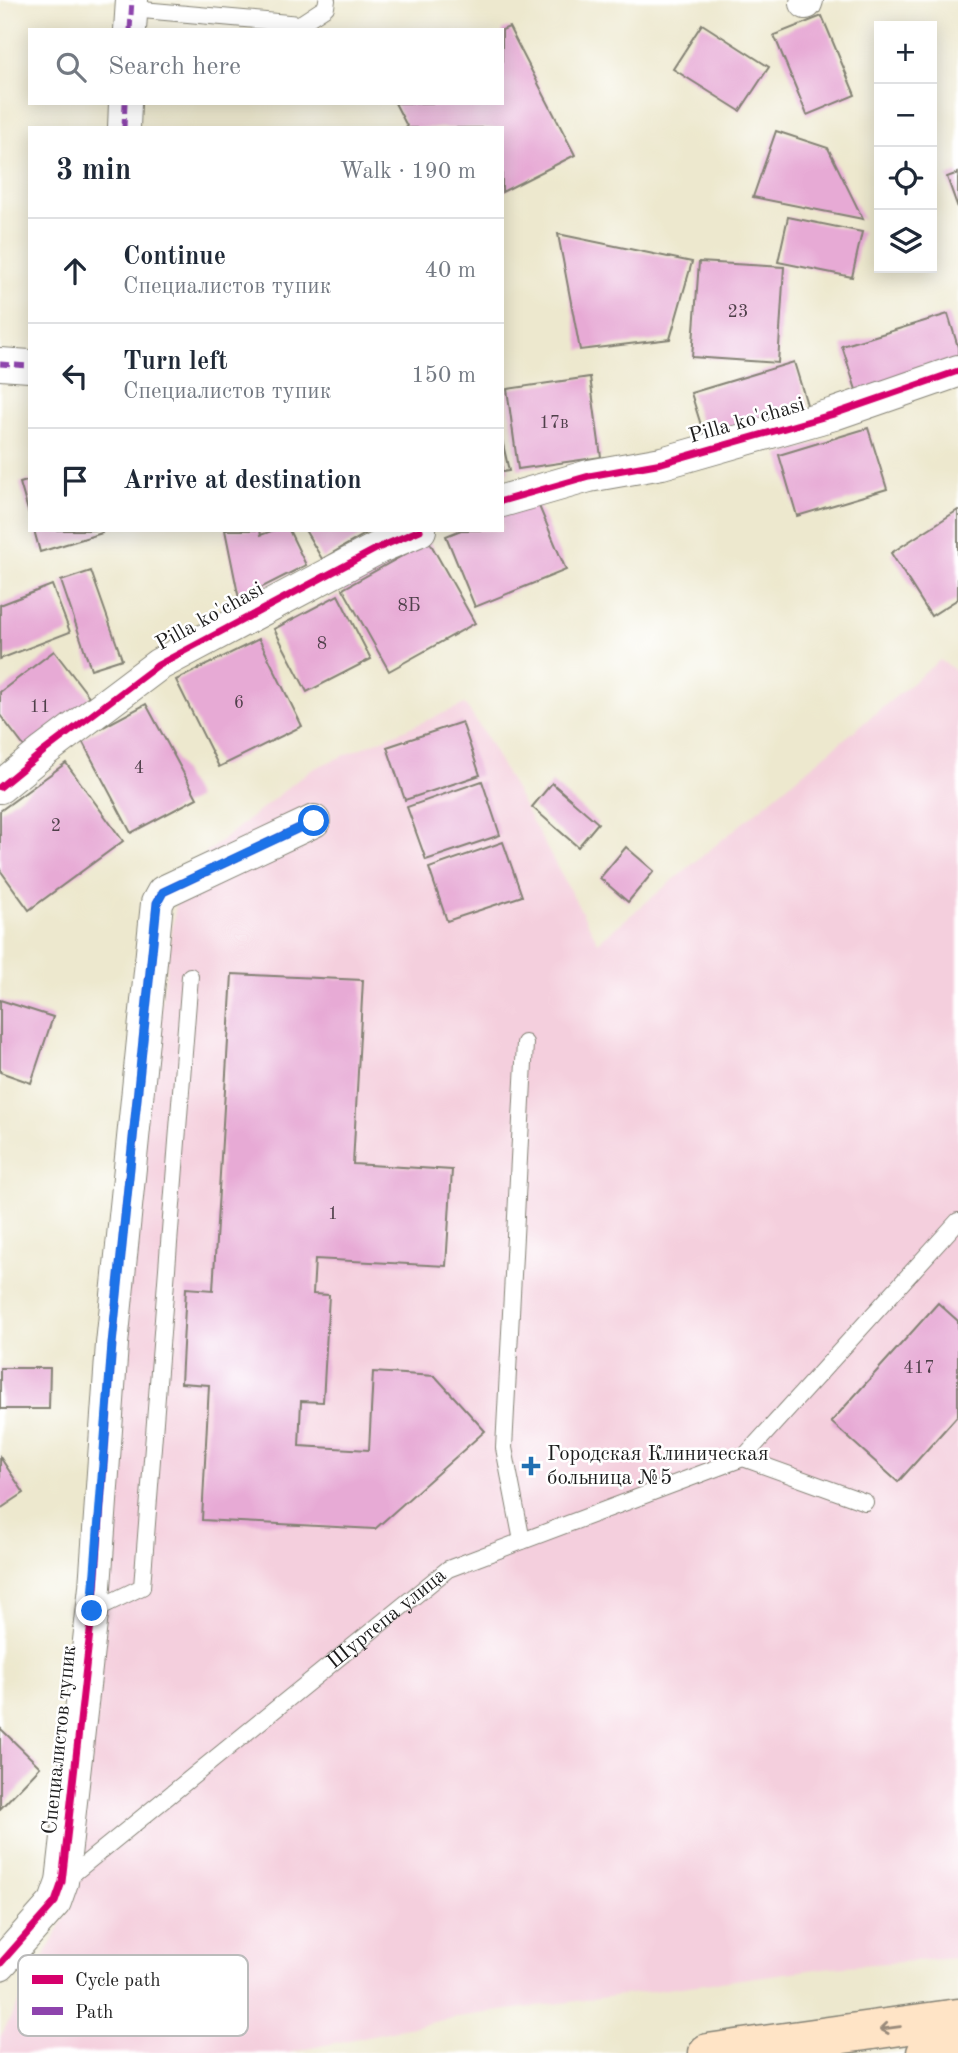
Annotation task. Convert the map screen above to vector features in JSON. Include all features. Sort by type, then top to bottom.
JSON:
[{"type":"main road","points":[[708,2053],[958,2018]]},
{"type":"main road","points":[[926,2053],[958,2049]]},
{"type":"street","points":[[124,126],[125,105]]},
{"type":"street","points":[[0,364],[28,366]]},
{"type":"street","name":"Pilla ko'chasi","points":[[504,500],[589,476],[662,463],[834,414],[958,371]]},
{"type":"street","name":"Pilla ko'chasi","points":[[0,787],[158,665],[367,554],[416,532]]},
{"type":"street","name":"Специалистов тупик","points":[[62,1882],[92,1611],[112,1344],[157,903],[163,892],[314,821]]},
{"type":"street","name":"Шуртепа улица","points":[[0,1964],[55,1902],[62,1882]]},
{"type":"lane","points":[[131,13],[300,24],[326,7],[327,0]]},
{"type":"lane","points":[[92,1611],[142,1587],[190,976]]},
{"type":"lane","points":[[522,1541],[504,1448],[525,1043]]},
{"type":"lane","points":[[865,1502],[743,1458],[958,1221]]},
{"type":"lane","name":"Шуртепа улица","points":[[62,1882],[448,1569],[743,1458]]},
{"type":"shaded area","name":"Городская Клиническая больница №5","points":[[940,660],[958,672],[958,1958],[831,1967],[457,2017],[288,2053],[0,2053],[0,2037],[18,2004],[18,2036],[248,2036],[248,1955],[45,1955],[73,1903],[112,1344],[180,874],[310,770],[465,704],[485,735],[598,942]]},
{"type":"building","points":[[822,16],[855,95],[807,115],[774,35]]},
{"type":"building","points":[[702,24],[769,67],[740,111],[673,69]]},
{"type":"building","points":[[509,27],[575,155],[504,191],[504,126],[407,126],[396,105],[504,105],[504,29]]},
{"type":"building","points":[[776,131],[828,148],[863,219],[753,197]]},
{"type":"building","points":[[958,173],[958,208],[947,177]]},
{"type":"building","points":[[788,217],[862,232],[852,277],[778,262]]},
{"type":"building","points":[[558,234],[692,262],[670,339],[580,350]]},
{"type":"building","points":[[699,262],[784,267],[778,363],[692,357]]},
{"type":"building","points":[[948,314],[958,347],[958,362],[857,393],[842,346]]},
{"type":"building","points":[[794,362],[808,408],[705,438],[691,393]]},
{"type":"building","points":[[590,377],[601,457],[518,469],[507,389]]},
{"type":"building","points":[[868,428],[887,489],[797,516],[779,455]]},
{"type":"building","points":[[504,449],[509,471],[504,472]]},
{"type":"building","points":[[28,481],[28,511],[20,483]]},
{"type":"building","points":[[536,499],[566,570],[475,607],[446,536],[456,532],[504,532],[504,512]]},
{"type":"building","points":[[958,510],[958,599],[931,616],[891,553]]},
{"type":"building","points":[[35,532],[102,533],[40,552]]},
{"type":"building","points":[[225,532],[260,532],[261,535],[269,532],[290,532],[306,565],[239,599]]},
{"type":"building","points":[[306,532],[369,532],[322,559]]},
{"type":"building","points":[[429,541],[475,623],[389,671],[343,589]]},
{"type":"building","points":[[91,571],[122,659],[91,669],[61,581]]},
{"type":"building","points":[[52,585],[70,632],[0,659],[0,605]]},
{"type":"building","points":[[338,595],[371,659],[307,692],[274,629]]},
{"type":"building","points":[[259,639],[302,726],[219,767],[176,680]]},
{"type":"building","points":[[54,651],[91,699],[26,749],[0,715],[0,692]]},
{"type":"building","points":[[146,704],[197,798],[131,833],[81,739]]},
{"type":"building","points":[[462,722],[480,775],[405,800],[387,747]]},
{"type":"building","points":[[66,763],[123,841],[29,910],[0,870],[0,811]]},
{"type":"building","points":[[482,781],[500,835],[426,860],[407,807]]},
{"type":"building","points":[[552,783],[598,823],[578,847],[532,807]]},
{"type":"building","points":[[503,842],[522,896],[447,921],[429,868]]},
{"type":"building","points":[[626,847],[654,871],[628,902],[600,878]]},
{"type":"building","points":[[232,974],[363,980],[353,1164],[452,1170],[446,1266],[315,1259],[313,1294],[329,1295],[323,1402],[301,1401],[299,1446],[369,1450],[373,1372],[435,1376],[485,1431],[375,1529],[202,1520],[209,1385],[181,1383],[186,1288],[213,1290]]},
{"type":"building","points":[[0,1000],[53,1017],[31,1083],[0,1072]]},
{"type":"building","points":[[938,1303],[958,1321],[958,1415],[898,1482],[831,1422]]},
{"type":"building","points":[[0,1368],[50,1368],[49,1409],[0,1409]]},
{"type":"building","points":[[0,1457],[24,1493],[0,1509]]},
{"type":"building","points":[[0,1728],[40,1767],[0,1809]]},
{"type":"marked path","points":[[130,28],[132,0]]},
{"type":"marked path","points":[[124,126],[125,105]]},
{"type":"marked path","points":[[0,364],[28,366]]},
{"type":"cycle path","points":[[504,500],[589,476],[662,463],[834,414],[958,371]]},
{"type":"cycle path","points":[[0,787],[158,665],[378,548],[415,532]]},
{"type":"cycle path","points":[[0,1964],[55,1902],[62,1882],[95,1587],[112,1344],[157,903],[163,892],[314,821]]},
{"type":"place","name":"Городская Клиническая больница №5","points":[[531,1466]]},
{"type":"route","points":[[92,1611],[112,1344],[157,903],[163,892],[314,821]]}]
